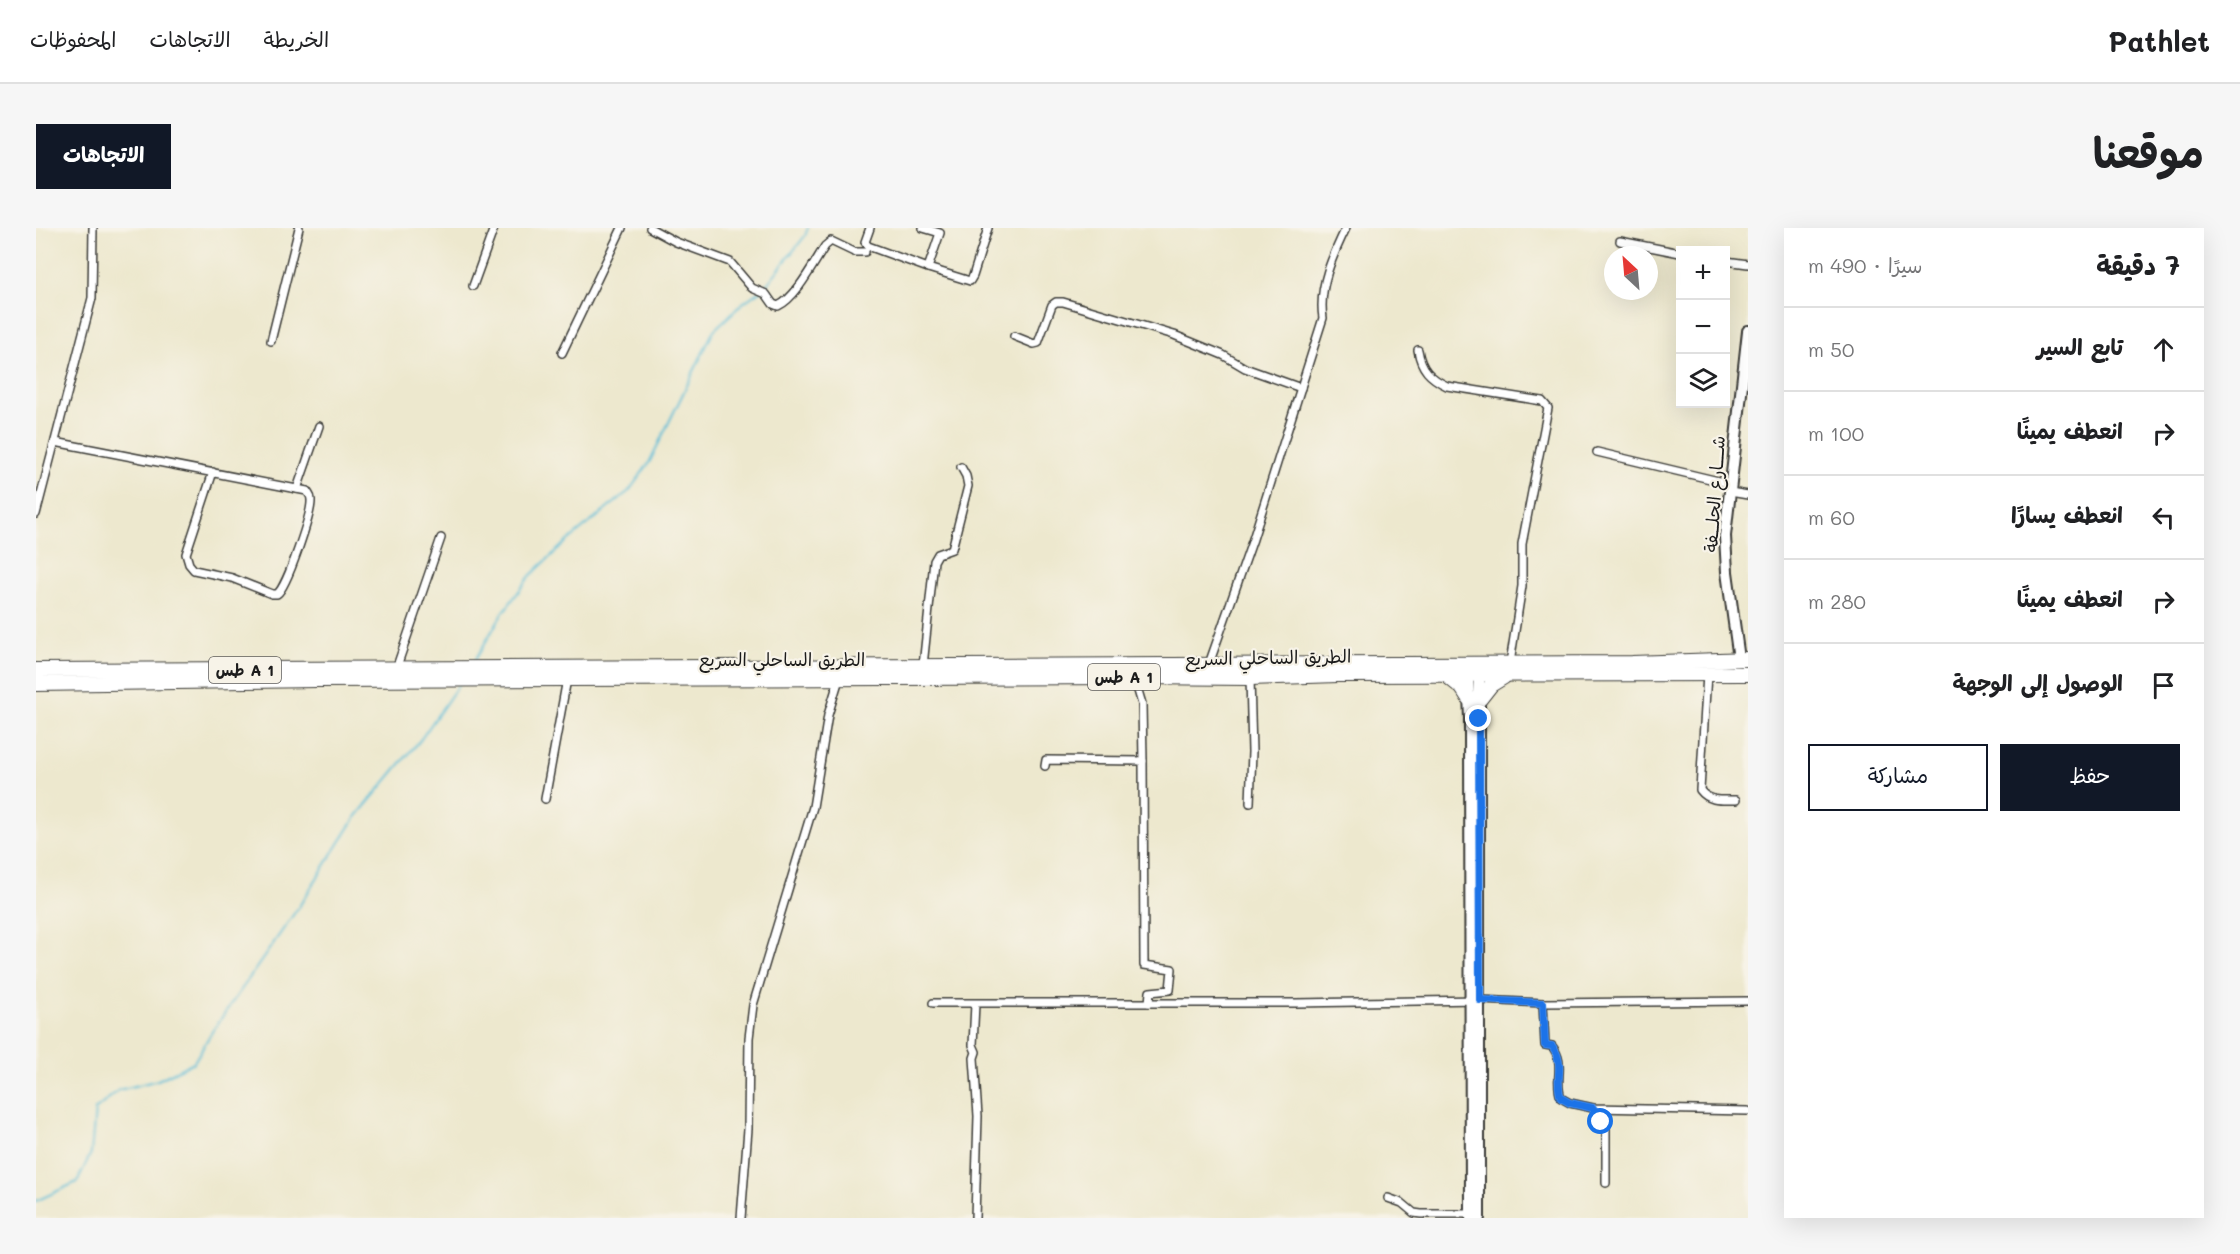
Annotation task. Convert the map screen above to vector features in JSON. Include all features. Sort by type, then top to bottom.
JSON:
[{"type":"highway","name":"الطريق الساحلي السريع","points":[[1508,669],[1743,659]]},
{"type":"highway","name":"الطريق الساحلي السريع","points":[[500,674],[923,666],[1209,664],[1748,674]]},
{"type":"highway","name":"طس A 1","points":[[36,670],[396,669],[454,674]]},
{"type":"highway","name":"الطريق الساحلي السريع","points":[[500,674],[567,679],[1250,678],[1338,675],[1447,676],[1473,669]]},
{"type":"highway","points":[[1447,676],[1458,683],[1474,699],[1508,669]]},
{"type":"highway","points":[[454,674],[500,674]]},
{"type":"highway","name":"طس A 1","points":[[36,684],[454,674]]},
{"type":"street","points":[[36,514],[92,298],[93,228]]},
{"type":"street","points":[[271,341],[299,228]]},
{"type":"street","points":[[473,286],[494,228]]},
{"type":"street","points":[[562,353],[622,228]]},
{"type":"street","points":[[650,228],[676,242],[730,262],[752,288],[766,294],[773,304],[778,306],[784,304],[792,295],[825,246],[831,242],[836,242],[854,252],[865,252]]},
{"type":"street","points":[[870,228],[865,242],[868,246],[970,281],[974,276],[988,228]]},
{"type":"street","points":[[923,228],[940,232],[928,268]]},
{"type":"street","points":[[1209,664],[1253,539],[1323,318],[1321,307],[1324,286],[1334,253],[1346,228]]},
{"type":"street","points":[[1620,241],[1676,252]]},
{"type":"street","points":[[1730,262],[1748,264]]},
{"type":"street","points":[[1014,336],[1038,343],[1052,305],[1056,302],[1063,302],[1174,335],[1223,355],[1245,368],[1301,388]]},
{"type":"street","name":"شــــارع الحلـــفة","points":[[1743,659],[1727,572],[1725,536],[1748,331]]},
{"type":"street","points":[[1418,350],[1420,364],[1424,369],[1434,380],[1447,386],[1542,401],[1548,408],[1522,544],[1522,586],[1508,669]]},
{"type":"street","points":[[297,489],[319,426]]},
{"type":"street","points":[[55,442],[213,472],[307,491],[311,501],[308,518],[282,589],[277,594],[232,578],[199,572],[189,564],[186,554],[213,472]]},
{"type":"street","points":[[1597,452],[1731,488],[1748,495]]},
{"type":"street","points":[[923,666],[934,561],[938,554],[952,549],[968,486],[961,467]]},
{"type":"street","points":[[396,669],[441,538]]},
{"type":"street","points":[[1388,1198],[1402,1203],[1414,1213],[1475,1216],[1473,669]]},
{"type":"street","points":[[1707,674],[1700,790],[1704,796],[1712,800],[1736,800]]},
{"type":"street","points":[[1134,677],[1142,704],[1144,965],[1172,969],[1170,990],[1150,992],[1149,1003]]},
{"type":"street","points":[[1250,678],[1252,752],[1250,803]]},
{"type":"street","points":[[544,799],[567,679]]},
{"type":"street","points":[[741,1218],[748,1129],[748,1038],[753,1005],[810,818],[828,715],[839,679]]},
{"type":"street","points":[[1045,766],[1046,760],[1143,761]]},
{"type":"street","points":[[933,1003],[1748,1001]]},
{"type":"street","points":[[1543,1003],[1545,1045],[1552,1046],[1560,1060],[1559,1091],[1561,1098],[1570,1103],[1593,1108],[1748,1111]]},
{"type":"street","points":[[975,1004],[974,1045],[976,1052],[974,1058],[978,1116],[975,1218]]},
{"type":"street","points":[[1593,1108],[1606,1129],[1606,1183]]},
{"type":"waterway","points":[[474,662],[502,614],[530,576],[565,543],[629,491],[649,463],[714,330],[744,302],[764,288],[805,236],[808,228]]},
{"type":"waterway","points":[[36,1201],[77,1182],[91,1153],[95,1110],[119,1090],[158,1080],[194,1062],[213,1030],[298,908],[356,817],[421,739],[459,684]]},
{"type":"route","points":[[1479,719],[1480,1000],[1543,1003],[1545,1045],[1552,1046],[1560,1060],[1559,1091],[1561,1098],[1570,1103],[1593,1108],[1601,1122]]}]
